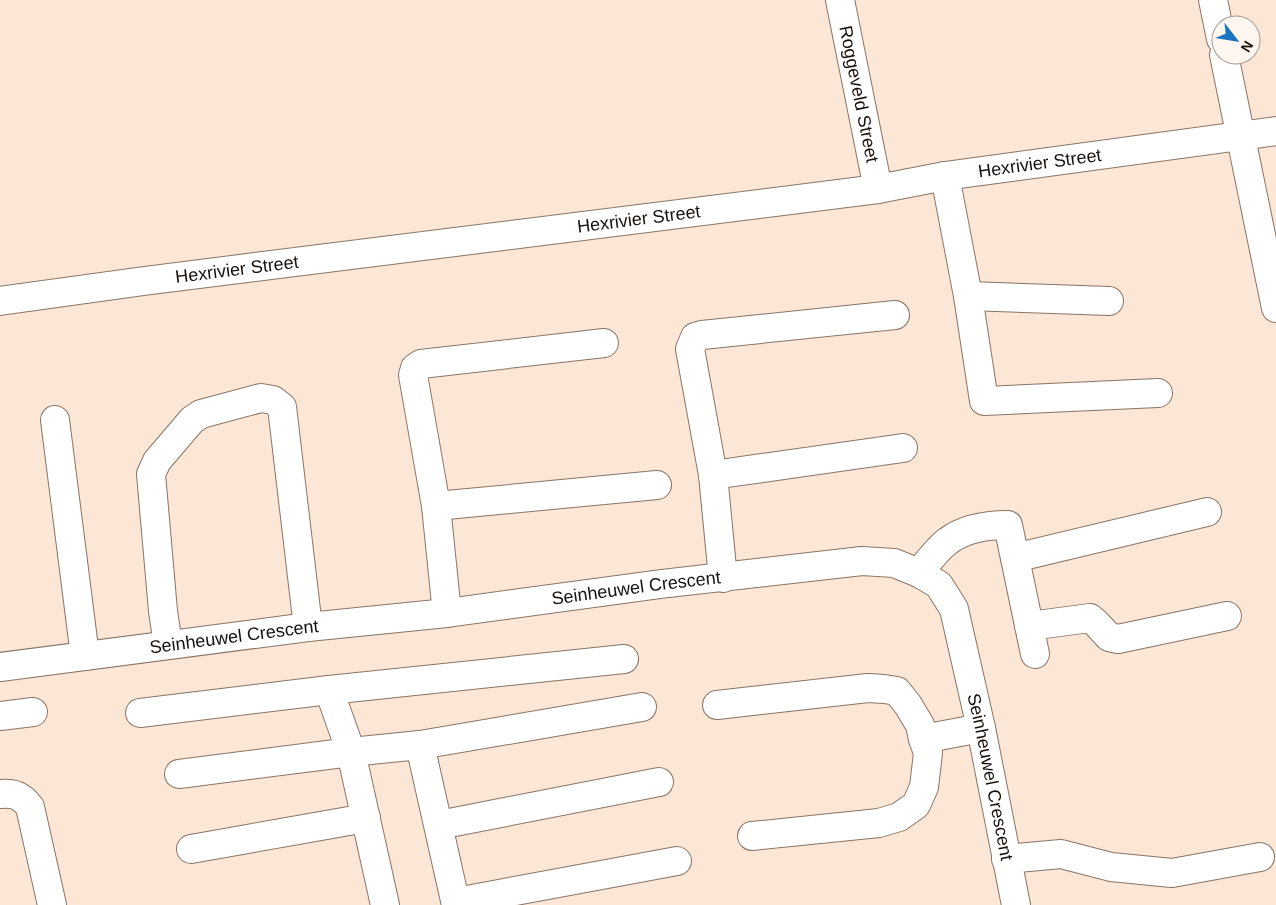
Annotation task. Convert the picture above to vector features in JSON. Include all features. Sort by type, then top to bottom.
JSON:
[{"type":"street","name":"Roggeveld Street","points":[[840,0],[878,188]]},
{"type":"street","points":[[1213,0],[1216,15]]},
{"type":"street","points":[[1226,65],[1276,308]]},
{"type":"street","name":"Hexrivier Street","points":[[0,301],[878,188],[945,176],[1276,131]]},
{"type":"street","points":[[945,176],[968,296],[984,401],[1158,393]]},
{"type":"street","points":[[968,296],[1109,301]]},
{"type":"street","points":[[723,578],[713,475],[690,348],[695,337],[895,315]]},
{"type":"street","points":[[447,613],[436,506],[413,375],[415,368],[421,364],[604,343]]},
{"type":"street","points":[[168,645],[163,611],[151,474],[157,461],[192,420],[202,414],[261,398],[273,400],[282,407],[308,627]]},
{"type":"street","points":[[55,420],[85,656]]},
{"type":"street","points":[[713,475],[902,448]]},
{"type":"street","points":[[436,506],[657,485]]},
{"type":"street","points":[[1015,558],[1207,512]]},
{"type":"street","points":[[919,573],[948,541],[971,529],[1008,525],[1035,654]]},
{"type":"street","name":"Seinheuwel Crescent","points":[[0,666],[308,627],[447,613],[651,586],[862,562],[894,563],[919,573],[939,585],[954,609],[981,728],[1016,905]]},
{"type":"street","points":[[1029,626],[1090,618],[1109,637],[1118,640],[1227,616]]},
{"type":"street","points":[[140,713],[329,690],[624,659]]},
{"type":"street","points":[[717,705],[868,688],[884,688],[897,691],[908,705],[920,725],[928,753],[924,787],[916,805],[899,817],[879,823],[752,836]]},
{"type":"street","points":[[329,690],[352,752],[385,905]]},
{"type":"street","points":[[179,774],[420,745],[642,707]]},
{"type":"street","points":[[0,716],[33,712]]},
{"type":"street","points":[[923,739],[981,728]]},
{"type":"street","points":[[420,745],[456,903],[677,862]]},
{"type":"street","points":[[439,825],[659,782]]},
{"type":"street","points":[[0,794],[16,795],[25,800],[30,807],[52,905]]},
{"type":"street","points":[[191,850],[366,818]]},
{"type":"street","points":[[1006,859],[1061,854],[1111,867],[1172,873],[1260,857]]}]
